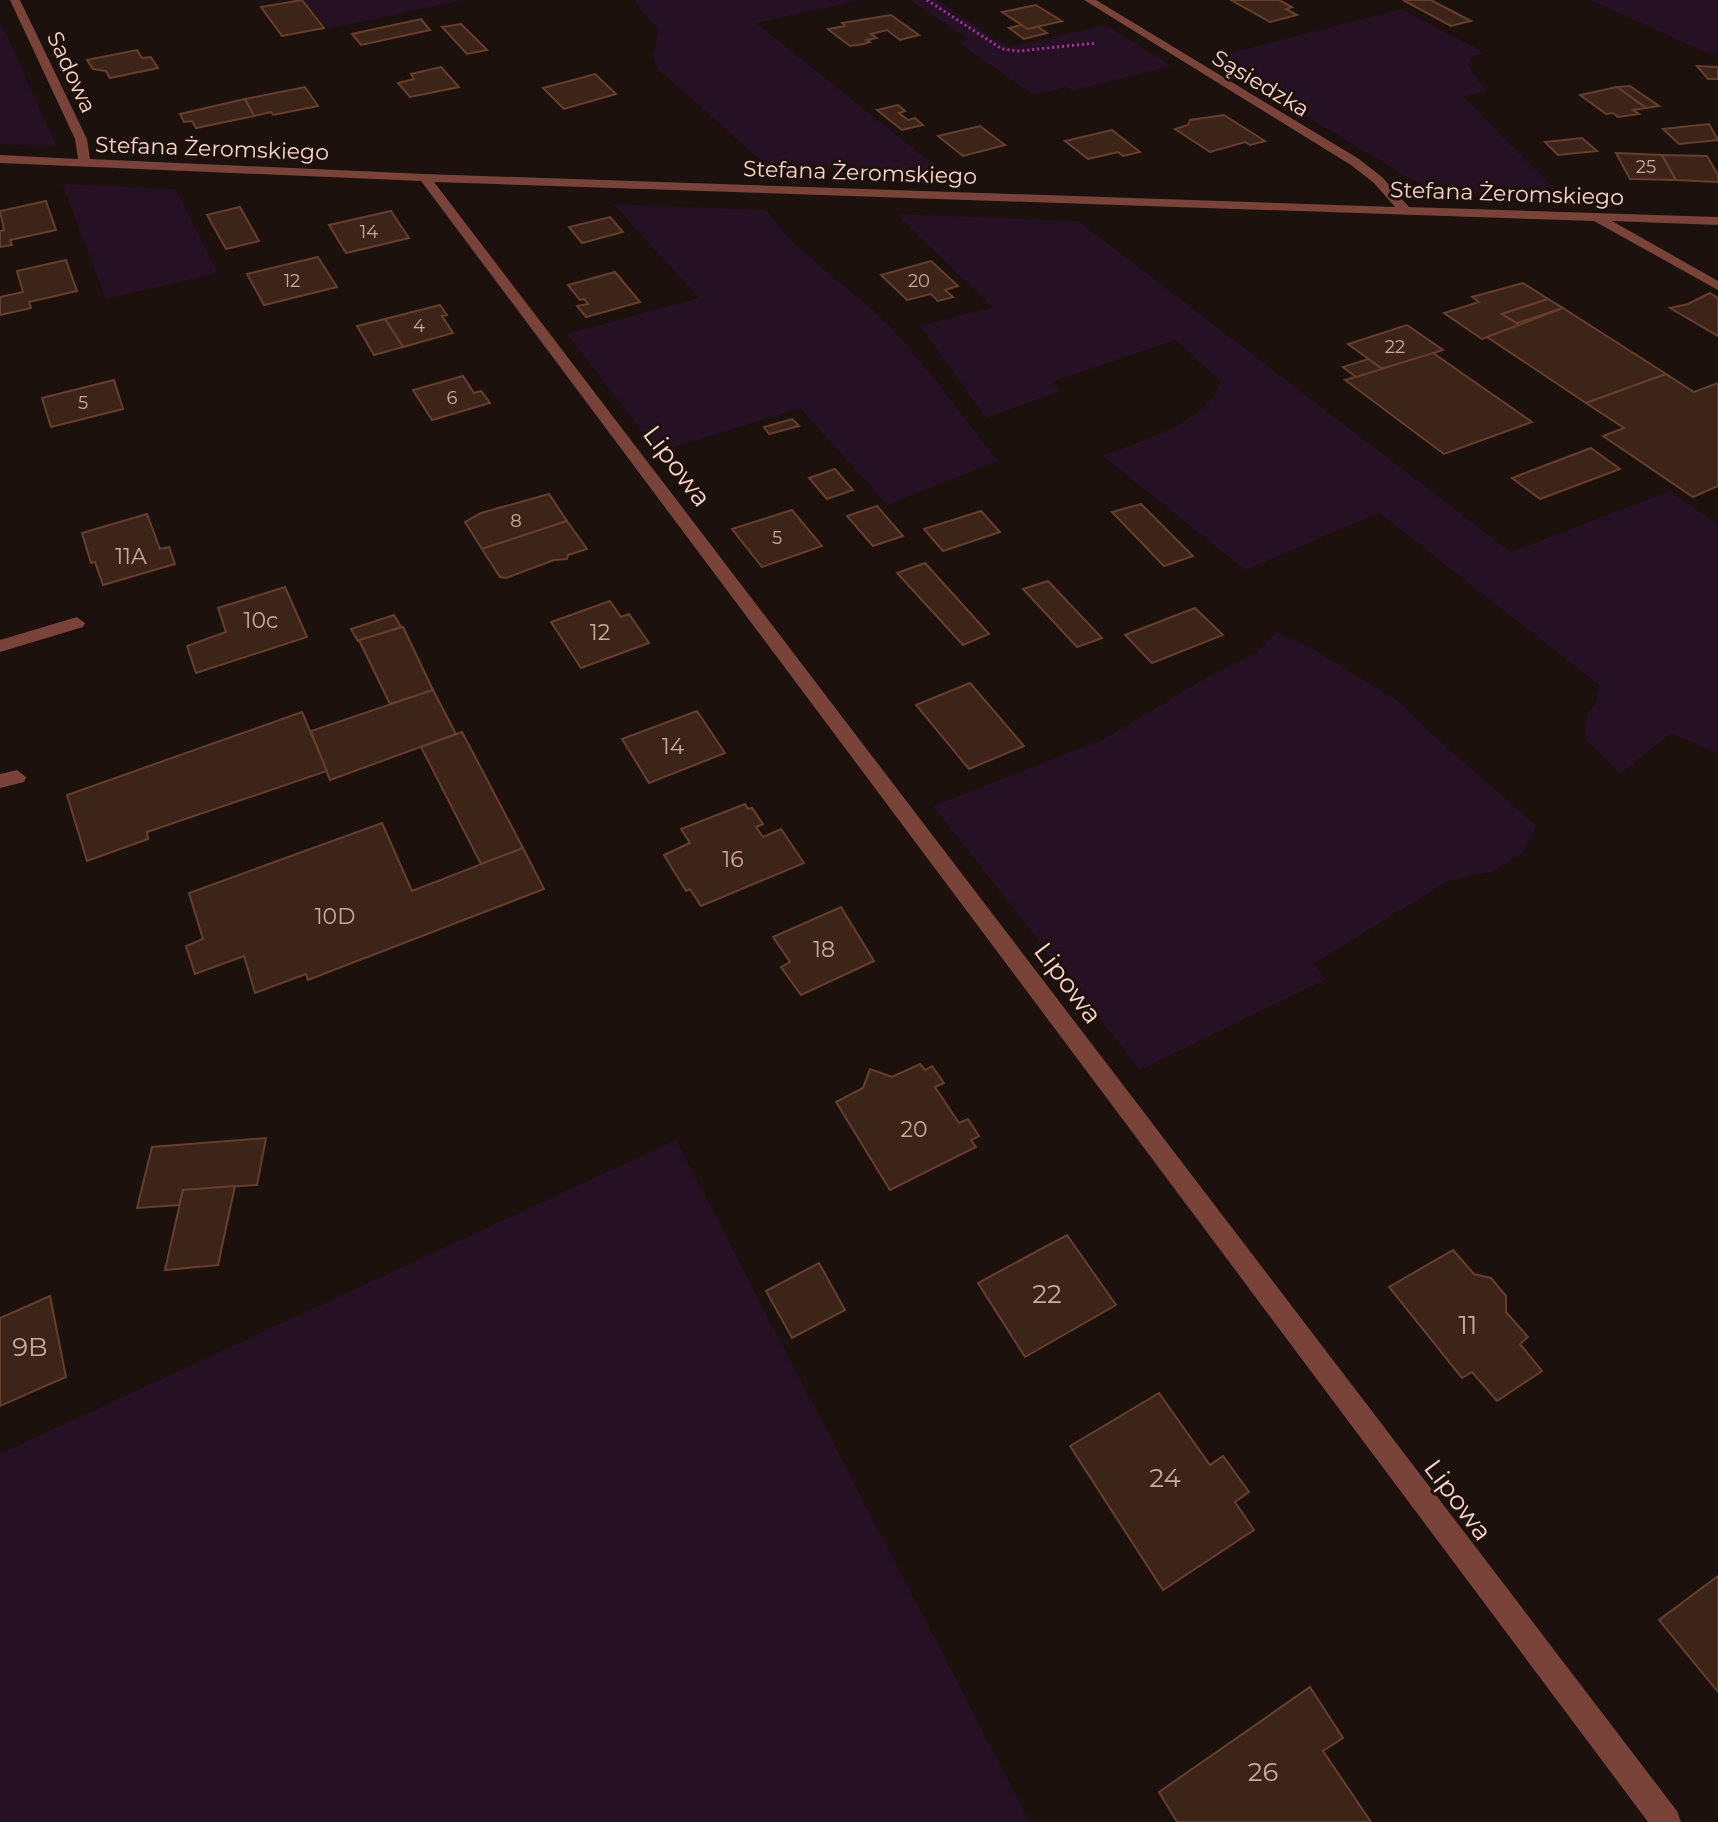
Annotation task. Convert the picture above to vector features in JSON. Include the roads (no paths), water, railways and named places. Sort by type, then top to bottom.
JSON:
[{"type":"street","name":"Sadowa","points":[[15,0],[81,139],[85,163]]},
{"type":"street","name":"Sąsiedzka","points":[[1089,0],[1355,162],[1378,180],[1404,209]]},
{"type":"street","name":"Stefana Żeromskiego","points":[[0,159],[425,178],[1718,221]]},
{"type":"street","name":"Lipowa","points":[[425,178],[1666,1822]]},
{"type":"street","points":[[1594,216],[1718,286]]},
{"type":"street","points":[[0,646],[77,623]]}]
